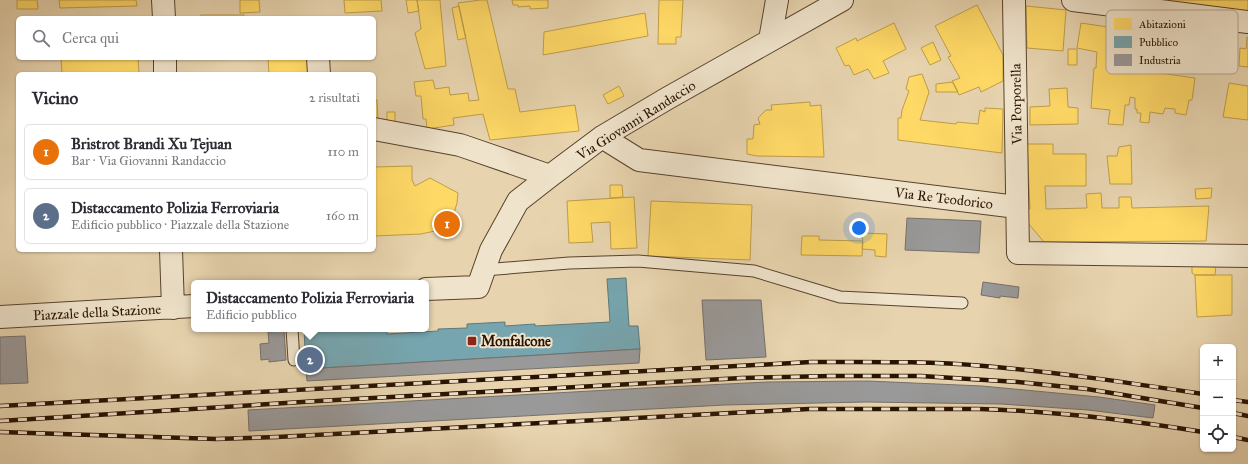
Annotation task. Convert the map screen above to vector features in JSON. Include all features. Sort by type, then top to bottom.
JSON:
[{"type":"street","points":[[163,0],[164,16]]},
{"type":"street","points":[[770,40],[777,0]]},
{"type":"street","name":"Via Giovanni Randaccio","points":[[481,278],[491,250],[518,201],[550,176],[602,137],[842,0]]},
{"type":"street","name":"Via Porporella","points":[[1014,0],[1017,207]]},
{"type":"street","points":[[1073,0],[1153,10]]},
{"type":"street","points":[[1238,21],[1248,22]]},
{"type":"street","points":[[165,60],[165,72]]},
{"type":"street","points":[[318,60],[319,72]]},
{"type":"street","points":[[376,129],[460,145],[550,176]]},
{"type":"street","name":"Via Re Teodorico","points":[[602,137],[639,160],[1017,207]]},
{"type":"street","points":[[1017,207],[1018,253],[1248,256]]},
{"type":"street","points":[[171,252],[183,307]]},
{"type":"street","points":[[429,288],[481,278]]},
{"type":"street","name":"Piazzale della Stazione","points":[[0,317],[183,307]]},
{"type":"lane","points":[[481,278],[569,263],[638,261],[754,271],[840,297],[962,303]]},
{"type":"lane","points":[[292,332],[294,360]]},
{"type":"building: Abitazioni","points":[[17,0],[37,0],[38,9],[17,9]]},
{"type":"building: Abitazioni","points":[[59,0],[136,0],[137,6],[60,8]]},
{"type":"building: Abitazioni","points":[[240,0],[259,0],[260,12],[240,13]]},
{"type":"building: Abitazioni","points":[[344,0],[381,0],[382,11],[345,13]]},
{"type":"building: Abitazioni","points":[[406,0],[417,0],[419,11],[408,13]]},
{"type":"building: Abitazioni","points":[[417,0],[440,0],[446,66],[425,69],[415,33],[421,29]]},
{"type":"building: Abitazioni","points":[[487,0],[508,89],[515,89],[520,112],[575,105],[579,131],[490,140],[483,114],[453,118],[454,125],[427,129],[426,119],[423,119],[421,96],[416,96],[414,82],[433,80],[435,89],[449,87],[450,95],[468,93],[469,101],[479,100],[458,3]]},
{"type":"building: Abitazioni","points":[[512,0],[548,0],[548,8],[530,9],[530,6],[518,7],[518,5],[513,5]]},
{"type":"building: Abitazioni","points":[[659,0],[683,0],[681,37],[676,37],[676,44],[658,44]]},
{"type":"building: Abitazioni","points":[[1117,0],[1248,0],[1248,15],[1238,14],[1238,10],[1204,10]]},
{"type":"building: Abitazioni","points":[[977,5],[1003,55],[1003,81],[981,92],[979,87],[959,95],[952,81],[960,78],[948,57],[951,56],[935,26]]},
{"type":"building: Abitazioni","points":[[459,6],[466,38],[458,40],[452,8]]},
{"type":"building: Abitazioni","points":[[1026,6],[1066,10],[1063,51],[1027,48]]},
{"type":"building: Abitazioni","points":[[645,13],[648,36],[543,55],[544,32]]},
{"type":"building: Abitazioni","points":[[201,15],[244,15],[244,16]]},
{"type":"building: Abitazioni","points":[[894,23],[906,49],[883,61],[889,73],[874,79],[868,69],[854,75],[849,65],[845,66],[836,48],[856,38],[857,41]]},
{"type":"building: Abitazioni","points":[[1081,23],[1106,27],[1106,74],[1166,74],[1195,78],[1192,100],[1189,100],[1186,115],[1175,113],[1175,109],[1165,108],[1163,114],[1150,112],[1149,123],[1140,122],[1141,113],[1137,113],[1137,109],[1135,109],[1135,98],[1130,97],[1129,105],[1125,105],[1123,125],[1108,124],[1110,110],[1091,108],[1094,68],[1096,68],[1097,52],[1077,48]]},
{"type":"building: Abitazioni","points":[[1247,37],[1248,67],[1239,66],[1240,48],[1246,49]]},
{"type":"building: Abitazioni","points":[[933,42],[941,60],[930,65],[921,48]]},
{"type":"building: Abitazioni","points":[[1068,49],[1077,49],[1077,65],[1068,65]]},
{"type":"building: Abitazioni","points":[[61,60],[138,60],[139,72],[62,72]]},
{"type":"building: Abitazioni","points":[[268,60],[311,60],[312,72],[269,72]]},
{"type":"building: Abitazioni","points":[[922,74],[929,92],[920,120],[956,124],[957,122],[978,124],[980,110],[985,112],[985,108],[1003,109],[1002,153],[898,140],[898,118],[901,118],[902,110],[909,91],[906,89],[909,77]]},
{"type":"building: Abitazioni","points":[[953,82],[958,92],[936,92],[936,84]]},
{"type":"building: Abitazioni","points":[[1229,83],[1248,86],[1248,120],[1223,117]]},
{"type":"building: Abitazioni","points":[[619,86],[624,96],[608,104],[603,95]]},
{"type":"building: Abitazioni","points":[[1067,88],[1068,107],[1078,108],[1078,124],[1030,125],[1030,107],[1050,106],[1049,89]]},
{"type":"building: Abitazioni","points":[[376,100],[377,100],[378,120],[376,120]]},
{"type":"building: Abitazioni","points":[[810,102],[810,106],[821,105],[824,157],[757,156],[747,154],[747,139],[753,139],[754,125],[760,124],[758,118],[766,110],[772,110],[771,105]]},
{"type":"building: Abitazioni","points":[[387,112],[395,112],[395,122],[387,122]]},
{"type":"building: Abitazioni","points":[[1027,144],[1053,144],[1053,154],[1086,154],[1086,186],[1045,186],[1046,209],[1087,208],[1086,194],[1101,193],[1102,208],[1119,208],[1119,197],[1131,197],[1132,208],[1209,206],[1206,241],[1044,242],[1028,223],[1028,209],[1030,209]]},
{"type":"building: Abitazioni","points":[[1131,145],[1132,184],[1110,184],[1107,156],[1117,156],[1119,147]]},
{"type":"building: Abitazioni","points":[[412,166],[412,180],[415,186],[430,178],[458,193],[454,213],[447,224],[435,231],[421,234],[376,236],[376,167]]},
{"type":"building: Abitazioni","points":[[610,185],[622,185],[623,197],[610,198]]},
{"type":"building: Abitazioni","points":[[1212,188],[1211,198],[1196,199],[1195,189]]},
{"type":"building: Abitazioni","points":[[634,197],[637,248],[611,249],[610,222],[591,223],[593,242],[569,243],[567,201]]},
{"type":"building: Abitazioni","points":[[651,201],[752,205],[750,260],[648,256]]},
{"type":"building: Abitazioni","points":[[863,233],[887,234],[886,257],[875,256],[875,250],[862,249]]},
{"type":"building: Abitazioni","points":[[802,236],[819,236],[819,240],[863,241],[862,256],[801,255]]},
{"type":"building: Abitazioni","points":[[1216,265],[1215,275],[1195,275],[1192,273],[1192,266]]},
{"type":"building: Abitazioni","points":[[1195,275],[1232,275],[1232,315],[1197,317]]},
{"type":"building: Pubblico","points":[[626,278],[629,326],[638,326],[640,349],[306,369],[304,332],[387,332],[387,334],[467,328],[467,324],[505,322],[505,326],[535,324],[535,326],[610,322],[607,279]]},
{"type":"building: Industria","points":[[907,218],[981,221],[979,253],[905,250]]},
{"type":"building: Industria","points":[[983,282],[1019,287],[1018,298],[1000,296],[1000,298],[981,295]]},
{"type":"building: Industria","points":[[702,300],[761,300],[766,357],[706,360]]},
{"type":"building: Industria","points":[[268,332],[284,332],[286,360],[269,362],[269,359],[261,360],[260,344],[269,343]]},
{"type":"building: Industria","points":[[25,336],[28,383],[0,384],[0,337]]},
{"type":"building: Industria","points":[[640,349],[639,363],[307,381],[306,369]]},
{"type":"building: Industria","points":[[868,381],[982,386],[1099,397],[1155,405],[1153,418],[1088,410],[1001,404],[867,402],[725,405],[249,431],[248,410],[768,382]]},
{"type":"railway","points":[[0,406],[811,362],[963,364],[1011,368],[1200,394]]},
{"type":"railway","points":[[0,421],[318,401],[742,378],[831,376],[921,376],[1018,382],[1087,389],[1200,408]]},
{"type":"railway","points":[[1236,400],[1248,402]]},
{"type":"railway","points":[[0,432],[216,439],[809,409],[1008,410],[1092,417],[1200,432]]},
{"type":"railway","points":[[1236,414],[1248,416]]},
{"type":"railway","points":[[1236,438],[1248,440]]},
{"type":"place","name":"Bristrot Brandi Xu Tejuan","points":[[447,224]]},
{"type":"place","name":"Monfalcone","points":[[472,341]]},
{"type":"place","name":"Distaccamento Polizia Ferroviaria","points":[[310,360]]}]
